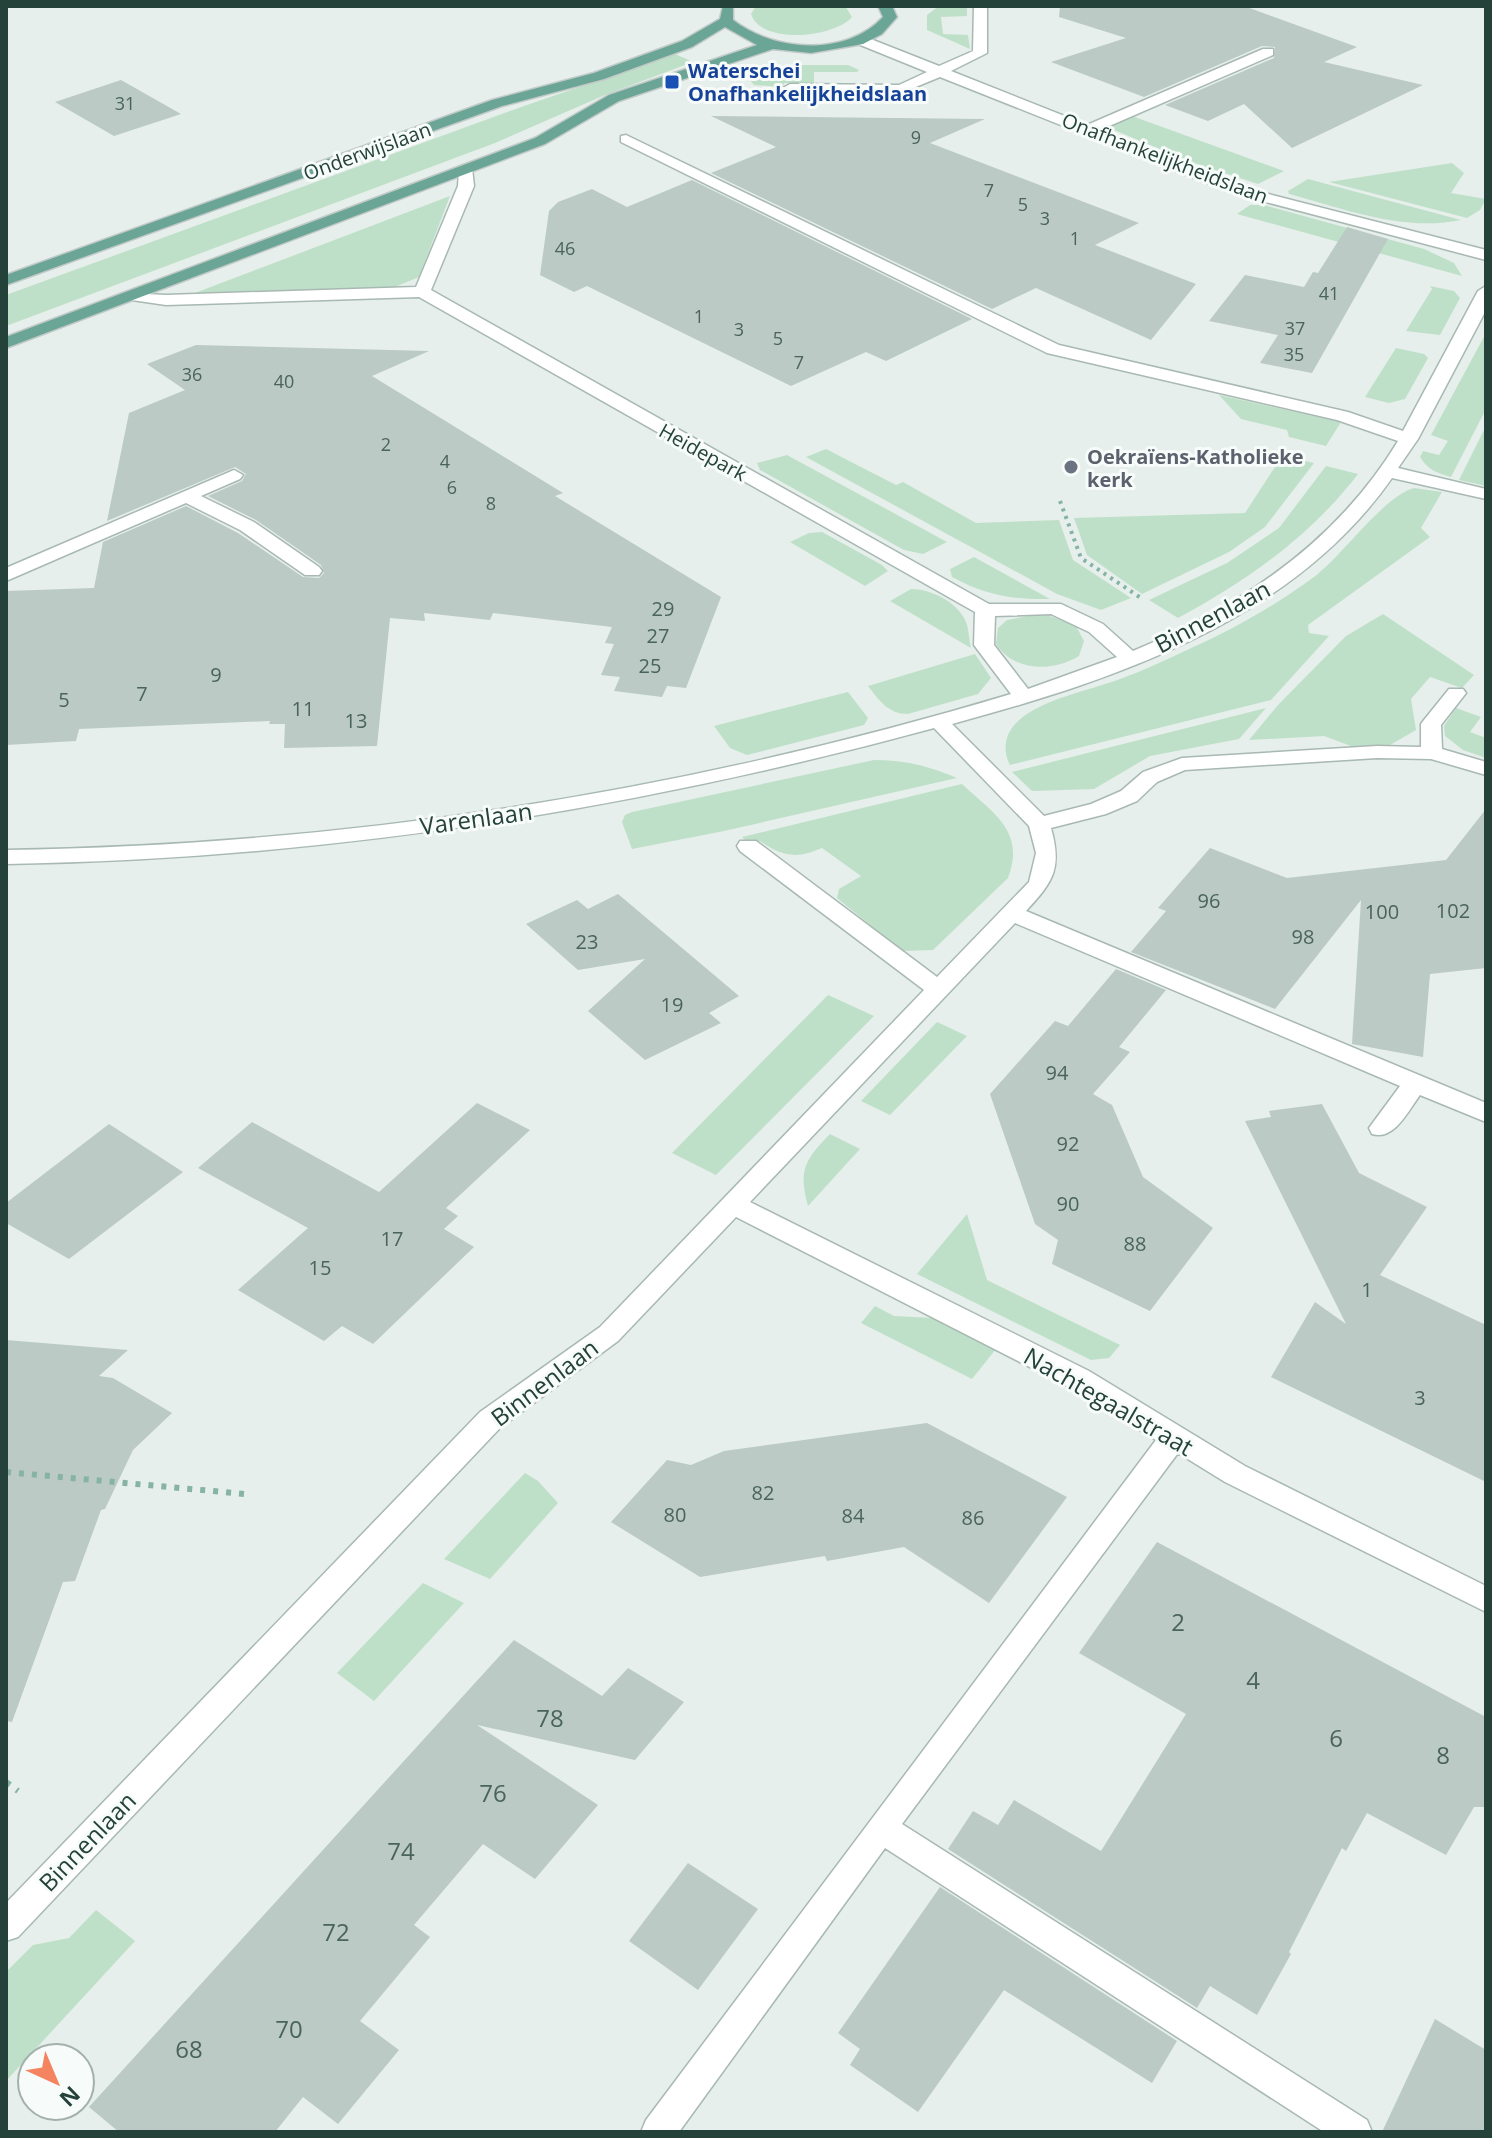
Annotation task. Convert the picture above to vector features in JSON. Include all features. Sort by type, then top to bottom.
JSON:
[{"type":"main road","points":[[863,41],[883,30],[890,17],[885,6]]},
{"type":"main road","name":"Onderwijslaan","points":[[6,280],[497,103],[599,76],[687,44],[728,14],[749,39],[770,45],[813,48],[863,41]]},
{"type":"main road","name":"Onderwijslaan","points":[[6,343],[467,171],[540,141],[614,98],[707,63],[770,45]]},
{"type":"street","points":[[790,88],[901,89],[942,72],[980,53],[980,7]]},
{"type":"street","name":"Onafhankelijkheidslaan","points":[[863,41],[1209,179],[1267,198],[1486,255]]},
{"type":"street","points":[[1088,130],[1268,52]]},
{"type":"street","points":[[626,139],[1053,349],[1342,416],[1409,439]]},
{"type":"street","points":[[422,292],[466,186],[467,171]]},
{"type":"street","name":"Binnenlaan","points":[[939,722],[1130,658],[1211,622],[1271,587],[1321,549],[1390,472],[1486,291]]},
{"type":"street","name":"Onderwijslaan","points":[[131,296],[166,300],[422,292]]},
{"type":"street","name":"Heidepark","points":[[422,292],[985,610]]},
{"type":"street","points":[[1390,472],[1486,494]]},
{"type":"street","points":[[6,575],[234,475]]},
{"type":"street","points":[[186,496],[247,526],[312,571]]},
{"type":"street","points":[[1023,696],[984,645],[985,610],[1054,608],[1096,628],[1130,658]]},
{"type":"street","points":[[1432,753],[1431,724],[1456,693]]},
{"type":"street","points":[[939,722],[1039,824],[1098,809],[1129,796],[1150,777],[1182,764],[1377,752],[1432,753],[1486,769]]},
{"type":"street","name":"Varenlaan","points":[[6,857],[72,856],[324,840],[548,807],[737,771],[939,722]]},
{"type":"street","name":"Binnenlaan","points":[[6,1926],[490,1420],[609,1334],[1039,884],[1047,853],[1039,824]]},
{"type":"street","points":[[748,846],[938,989]]},
{"type":"street","points":[[1011,913],[1486,1113]]},
{"type":"street","points":[[1381,1128],[1416,1083]]},
{"type":"street","name":"Nachtegaalstraat","points":[[731,1204],[1079,1379],[1235,1474],[1486,1600]]},
{"type":"street","points":[[658,2132],[1174,1437]]},
{"type":"street","points":[[881,1828],[1355,2132]]},
{"type":"path","points":[[1060,501],[1081,558],[1141,598]]},
{"type":"path","points":[[6,1472],[245,1494]]},
{"type":"path","points":[[6,1782],[18,1791]]},
{"type":"green space","points":[[756,6],[845,6],[852,17],[830,30],[783,34],[757,24],[751,14]]},
{"type":"green space","points":[[939,6],[973,6],[967,7],[967,16],[941,17],[943,34],[968,35],[970,49],[927,30],[927,15]]},
{"type":"green space","points":[[675,54],[693,62],[605,95],[495,143],[6,326],[6,295]]},
{"type":"green space","points":[[848,65],[859,70],[814,72],[814,83],[784,83],[783,87],[754,85],[748,77],[773,67]]},
{"type":"green space","points":[[1132,116],[1284,171],[1258,184],[1191,162],[1109,128]]},
{"type":"green space","points":[[1452,163],[1464,173],[1451,193],[1486,199],[1480,210],[1467,218],[1329,182]]},
{"type":"green space","points":[[1308,179],[1461,220],[1439,223],[1396,221],[1289,194],[1288,191]]},
{"type":"green space","points":[[450,196],[419,277],[390,289],[195,293]]},
{"type":"green space","points":[[1250,205],[1264,205],[1424,249],[1454,263],[1462,276],[1237,214]]},
{"type":"green space","points":[[1430,286],[1454,291],[1460,298],[1440,335],[1406,331],[1432,289]]},
{"type":"green space","points":[[1486,333],[1486,409],[1451,477],[1433,470],[1420,457],[1423,451],[1439,455],[1448,441],[1431,435]]},
{"type":"green space","points":[[1396,348],[1424,354],[1428,358],[1405,399],[1389,403],[1365,397]]},
{"type":"green space","points":[[1219,395],[1341,422],[1326,446],[1289,437],[1287,430],[1241,419]]},
{"type":"green space","points":[[1486,426],[1486,486],[1459,480]]},
{"type":"green space","points":[[826,449],[896,485],[903,482],[976,523],[1059,520],[1073,560],[1131,598],[1101,610],[1057,594],[806,457]]},
{"type":"green space","points":[[787,455],[947,542],[923,554],[904,550],[760,470],[757,463]]},
{"type":"green space","points":[[1282,456],[1314,463],[1265,527],[1229,552],[1142,594],[1087,555],[1074,518],[1245,513]]},
{"type":"green space","points":[[1326,466],[1358,474],[1319,518],[1276,556],[1178,618],[1149,600],[1227,563],[1279,528]]},
{"type":"green space","points":[[1414,488],[1442,492],[1421,528],[1430,537],[1308,625],[1309,633],[1329,636],[1271,700],[1010,765],[1006,753],[1008,736],[1018,721],[1029,713],[1053,701],[1146,669],[1253,617],[1314,577],[1390,502]]},
{"type":"green space","points":[[822,532],[888,571],[865,586],[790,542],[809,533]]},
{"type":"green space","points":[[974,557],[1051,599],[1000,595],[952,577],[950,569]]},
{"type":"green space","points":[[911,589],[935,594],[957,608],[966,622],[971,648],[890,601]]},
{"type":"green space","points":[[1383,614],[1474,675],[1462,688],[1430,677],[1411,699],[1416,730],[1390,745],[1351,746],[1324,736],[1249,740],[1278,705],[1346,636]]},
{"type":"green space","points":[[1034,615],[1050,616],[1076,626],[1084,641],[1079,656],[1046,667],[1023,664],[1004,653],[996,644],[998,628],[1007,620]]},
{"type":"green space","points":[[975,654],[991,678],[978,694],[908,714],[890,709],[868,686]]},
{"type":"green space","points":[[848,692],[868,718],[864,725],[747,755],[730,748],[714,726]]},
{"type":"green space","points":[[1266,708],[1239,739],[1150,756],[1094,789],[1032,791],[1012,772]]},
{"type":"green space","points":[[1456,708],[1481,717],[1470,732],[1486,738],[1486,758],[1463,750],[1445,736],[1444,726]]},
{"type":"green space","points":[[874,760],[916,764],[957,778],[632,849],[622,822],[625,815],[632,812]]},
{"type":"green space","points":[[962,784],[1003,824],[1010,835],[1012,862],[1008,878],[933,950],[902,951],[837,898],[839,889],[861,876],[822,848],[790,855],[760,841],[750,845],[742,837]]},
{"type":"green space","points":[[828,995],[874,1016],[716,1175],[672,1153]]},
{"type":"green space","points":[[937,1022],[967,1036],[890,1115],[861,1101]]},
{"type":"green space","points":[[830,1134],[860,1149],[808,1206],[804,1183],[806,1166]]},
{"type":"green space","points":[[967,1214],[987,1280],[1120,1345],[1109,1358],[1091,1360],[917,1274]]},
{"type":"green space","points":[[875,1306],[894,1316],[934,1318],[996,1349],[972,1379],[861,1323]]},
{"type":"green space","points":[[525,1473],[538,1481],[558,1503],[490,1579],[444,1559]]},
{"type":"green space","points":[[423,1583],[464,1603],[374,1701],[337,1673]]},
{"type":"green space","points":[[96,1910],[135,1941],[42,2042],[16,2042],[16,2070],[6,2081],[6,1972],[33,1945],[69,1938]]},
{"type":"building","points":[[1060,6],[1244,6],[1357,47],[1324,62],[1423,85],[1292,148],[1244,104],[1208,121],[1165,105],[1274,58],[1275,47],[1262,46],[1144,97],[1051,62],[1126,38],[1059,17]]},
{"type":"building","points":[[121,80],[181,114],[114,136],[55,102]]},
{"type":"building","points":[[711,116],[985,119],[930,143],[1139,223],[1095,245],[1196,284],[1151,340],[1036,288],[992,309],[711,173],[776,147]]},
{"type":"building","points":[[692,180],[972,319],[886,361],[866,352],[791,386],[587,286],[574,292],[540,275],[549,211],[558,202],[592,189],[627,207]]},
{"type":"building","points":[[1347,227],[1388,239],[1312,373],[1260,363],[1278,335],[1209,321],[1245,275],[1304,287],[1313,272],[1318,273]]},
{"type":"building","points":[[196,345],[429,351],[372,376],[563,493],[555,496],[721,597],[686,688],[667,686],[662,697],[614,691],[620,677],[601,675],[614,644],[605,643],[612,627],[493,613],[490,620],[424,613],[425,621],[390,618],[377,746],[284,748],[285,724],[269,724],[270,721],[79,729],[76,741],[6,745],[6,591],[94,588],[103,542],[186,506],[238,533],[303,577],[319,578],[324,573],[321,565],[256,520],[208,496],[242,481],[246,474],[235,467],[107,521],[129,413],[185,390],[147,364]]},
{"type":"building","points":[[1486,809],[1486,968],[1430,974],[1423,1057],[1352,1044],[1361,900],[1275,1009],[1131,952],[1166,911],[1158,908],[1210,848],[1287,878],[1446,860]]},
{"type":"building","points":[[618,894],[739,996],[709,1013],[721,1023],[645,1060],[588,1011],[645,959],[578,970],[526,924],[577,900],[588,909]]},
{"type":"building","points":[[1116,969],[1166,990],[1119,1047],[1130,1052],[1093,1094],[1112,1105],[1143,1177],[1213,1228],[1150,1311],[1052,1264],[1058,1240],[1035,1224],[990,1094],[1055,1021],[1068,1026]]},
{"type":"building","points":[[477,1103],[530,1130],[446,1208],[458,1216],[444,1229],[474,1247],[373,1344],[342,1326],[324,1341],[238,1290],[308,1228],[198,1168],[252,1122],[379,1192]]},
{"type":"building","points":[[1322,1104],[1359,1173],[1427,1207],[1380,1275],[1486,1325],[1486,1482],[1271,1377],[1315,1302],[1346,1324],[1245,1121],[1271,1117],[1269,1111]]},
{"type":"building","points":[[109,1124],[183,1172],[69,1259],[6,1223],[6,1203]]},
{"type":"building","points":[[6,1340],[128,1350],[99,1376],[113,1378],[172,1413],[133,1450],[105,1509],[101,1510],[75,1581],[63,1582],[12,1722],[6,1721]]},
{"type":"building","points":[[927,1423],[1067,1497],[989,1603],[904,1547],[827,1561],[825,1556],[700,1577],[611,1522],[667,1460],[691,1465],[724,1451]]},
{"type":"building","points":[[1157,1542],[1486,1717],[1486,1807],[1474,1807],[1446,1855],[1367,1813],[1346,1851],[1342,1848],[1289,1952],[1291,1954],[1257,2015],[1210,1986],[1197,2008],[948,1849],[973,1811],[998,1825],[1014,1800],[1101,1851],[1186,1714],[1079,1653]]},
{"type":"building","points":[[514,1640],[602,1696],[628,1668],[684,1702],[635,1760],[477,1725],[598,1805],[535,1879],[483,1844],[414,1925],[430,1937],[360,2021],[399,2050],[338,2124],[303,2097],[275,2132],[119,2132],[96,2113],[96,2099]]},
{"type":"building","points":[[688,1863],[758,1909],[698,1990],[629,1941]]},
{"type":"building","points":[[940,1887],[1177,2041],[1152,2083],[1004,1990],[918,2112],[850,2065],[860,2049],[838,2033]]},
{"type":"building","points":[[1435,2019],[1486,2050],[1486,2132],[1382,2132]]},
{"type":"place","name":"Waterschei Onafhankelijkheidslaan","points":[[672,82]]},
{"type":"place","name":"Oekraïens-Katholieke kerk","points":[[1071,467]]}]
